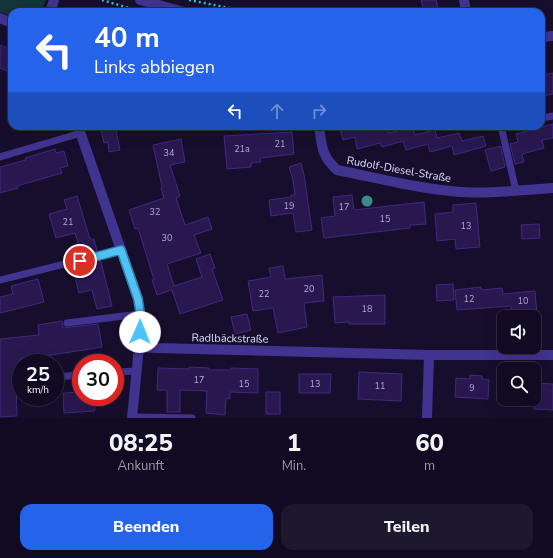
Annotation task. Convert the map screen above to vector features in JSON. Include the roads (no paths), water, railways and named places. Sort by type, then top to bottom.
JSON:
[{"type":"street","points":[[140,0],[169,8]]},
{"type":"street","points":[[80,130],[138,299],[141,318],[132,418]]},
{"type":"street","name":"Rudolf-Diesel-Straße","points":[[320,130],[323,153],[336,170],[428,188],[462,192],[491,192],[553,188]]},
{"type":"street","name":"Radlbäckstraße","points":[[139,347],[429,355],[553,356]]},
{"type":"street","points":[[427,418],[429,355]]},
{"type":"lane","points":[[0,158],[80,130]]},
{"type":"lane","points":[[502,130],[516,190]]},
{"type":"lane","points":[[0,280],[121,250]]},
{"type":"lane","points":[[67,323],[140,314]]},
{"type":"lane","points":[[124,371],[136,370]]},
{"type":"lane","points":[[132,418],[192,418]]}]
